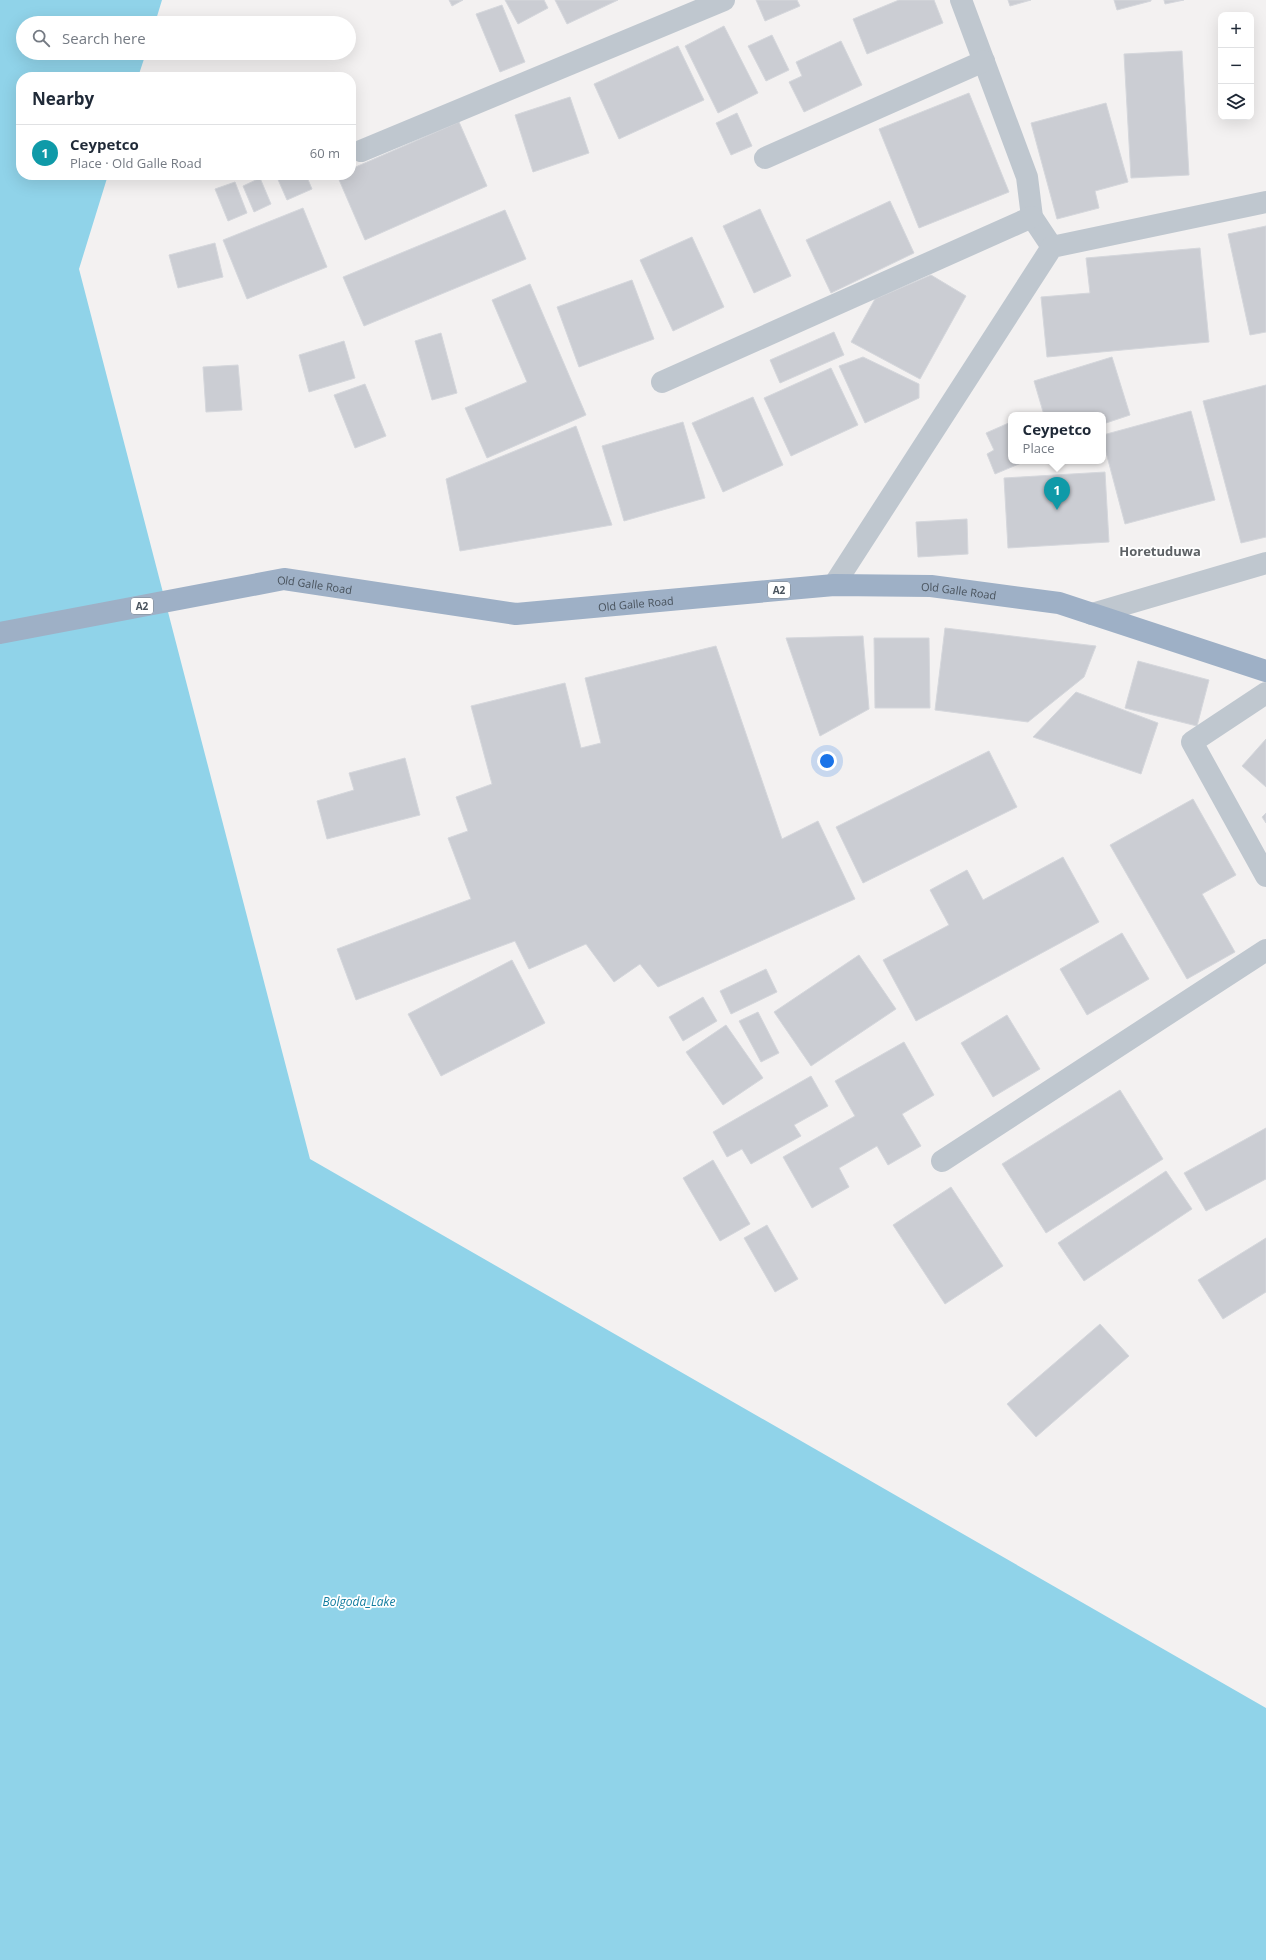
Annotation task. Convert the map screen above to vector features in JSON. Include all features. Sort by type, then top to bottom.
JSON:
[{"type":"highway","name":"Old Galle Road","points":[[0,633],[284,580],[516,614],[834,585],[931,586],[1059,603],[1266,671]]},
{"type":"street","points":[[361,151],[724,0]]},
{"type":"street","points":[[961,0],[1027,177],[1032,216],[1052,247]]},
{"type":"street","points":[[765,158],[984,61]]},
{"type":"street","points":[[834,585],[1052,247],[1266,202]]},
{"type":"street","points":[[662,382],[1032,216]]},
{"type":"street","points":[[1092,614],[1266,563]]},
{"type":"street","points":[[1266,693],[1192,742],[1266,876]]},
{"type":"street","points":[[942,1161],[1266,950]]},
{"type":"water","name":"Bolgoda_Lake","points":[[0,0],[162,0],[157,16],[16,16],[16,60],[144,60],[140,72],[16,72],[16,180],[106,180],[79,269],[310,1159],[1266,1708],[1266,1960],[0,1960]]},
{"type":"building","points":[[449,0],[463,0],[452,6]]},
{"type":"building","points":[[505,0],[544,0],[548,8],[518,24]]},
{"type":"building","points":[[555,0],[618,0],[567,24]]},
{"type":"building","points":[[756,0],[797,0],[800,6],[765,21]]},
{"type":"building","points":[[899,0],[934,0],[943,23],[867,54],[853,19]]},
{"type":"building","points":[[1008,0],[1031,0],[1010,6]]},
{"type":"building","points":[[1114,0],[1151,0],[1151,1],[1117,10]]},
{"type":"building","points":[[1164,0],[1184,0],[1165,4]]},
{"type":"building","points":[[502,5],[525,62],[500,72],[476,14]]},
{"type":"building","points":[[724,26],[758,93],[718,113],[685,46]]},
{"type":"building","points":[[772,35],[789,70],[766,81],[748,46]]},
{"type":"building","points":[[841,41],[862,85],[804,112],[789,82],[802,76],[796,62]]},
{"type":"building","points":[[678,46],[704,100],[619,139],[594,84]]},
{"type":"building","points":[[1182,51],[1189,175],[1131,178],[1124,54]]},
{"type":"building","points":[[969,93],[1009,192],[919,228],[879,129]]},
{"type":"building","points":[[570,97],[589,153],[533,172],[515,115]]},
{"type":"building","points":[[1106,103],[1128,182],[1095,191],[1099,208],[1057,219],[1031,123]]},
{"type":"building","points":[[737,113],[752,146],[731,155],[716,123]]},
{"type":"building","points":[[459,122],[487,186],[365,240],[339,180],[356,180],[356,167]]},
{"type":"building","points":[[256,180],[261,180],[271,204],[254,212],[243,186]]},
{"type":"building","points":[[278,180],[308,180],[312,189],[287,200]]},
{"type":"building","points":[[235,182],[247,213],[228,221],[215,189]]},
{"type":"building","points":[[890,201],[914,253],[831,293],[806,240]]},
{"type":"building","points":[[303,208],[327,267],[247,299],[223,240]]},
{"type":"building","points":[[760,209],[791,276],[754,293],[723,226]]},
{"type":"building","points":[[505,210],[526,259],[364,326],[343,277]]},
{"type":"building","points":[[1266,226],[1266,332],[1250,335],[1228,234]]},
{"type":"building","points":[[692,237],[724,307],[673,331],[640,260]]},
{"type":"building","points":[[215,243],[223,277],[178,288],[169,255]]},
{"type":"building","points":[[1200,248],[1209,342],[1047,357],[1041,297],[1090,293],[1086,258]]},
{"type":"building","points":[[931,275],[966,296],[920,379],[851,342],[875,299]]},
{"type":"building","points":[[632,280],[654,339],[579,367],[557,307]]},
{"type":"building","points":[[530,284],[586,415],[487,458],[465,408],[527,382],[492,300]]},
{"type":"building","points":[[834,332],[844,355],[780,383],[770,360]]},
{"type":"building","points":[[441,333],[457,393],[432,400],[415,341]]},
{"type":"building","points":[[344,341],[355,378],[309,392],[299,355]]},
{"type":"building","points":[[863,357],[919,384],[919,398],[865,423],[839,366]]},
{"type":"building","points":[[1112,357],[1130,415],[1106,423],[1106,412],[1043,412],[1034,381]]},
{"type":"building","points":[[238,365],[242,410],[206,412],[203,367]]},
{"type":"building","points":[[831,368],[858,425],[791,456],[764,398]]},
{"type":"building","points":[[365,384],[386,436],[355,448],[334,395]]},
{"type":"building","points":[[1266,385],[1266,537],[1241,543],[1203,401]]},
{"type":"building","points":[[753,397],[783,465],[723,492],[692,423]]},
{"type":"building","points":[[1191,411],[1215,500],[1125,524],[1106,452],[1106,434]]},
{"type":"building","points":[[683,422],[705,498],[624,521],[602,446]]},
{"type":"building","points":[[1008,423],[1008,464],[1019,464],[995,474],[987,454],[994,450],[986,433]]},
{"type":"building","points":[[576,426],[612,525],[460,551],[446,479]]},
{"type":"building","points":[[1105,472],[1109,542],[1008,548],[1004,478]]},
{"type":"building","points":[[967,519],[968,554],[918,557],[916,522]]},
{"type":"building","points":[[945,628],[1096,646],[1084,677],[1028,722],[935,710]]},
{"type":"building","points":[[863,636],[869,709],[820,736],[786,638]]},
{"type":"building","points":[[874,638],[929,638],[930,708],[875,708]]},
{"type":"building","points":[[716,646],[782,839],[818,821],[855,899],[658,987],[640,964],[614,982],[586,944],[529,969],[515,941],[356,1000],[337,949],[471,899],[448,838],[468,831],[456,797],[492,784],[471,706],[565,683],[581,748],[601,743],[585,678]]},
{"type":"building","points":[[1138,661],[1209,680],[1197,726],[1125,708]]},
{"type":"building","points":[[1076,692],[1158,723],[1141,774],[1033,737]]},
{"type":"building","points":[[1266,739],[1266,787],[1242,766]]},
{"type":"building","points":[[989,751],[1017,807],[863,883],[836,827]]},
{"type":"building","points":[[405,758],[420,815],[327,839],[317,801],[354,790],[349,773]]},
{"type":"building","points":[[1193,799],[1236,875],[1202,894],[1235,952],[1187,979],[1110,845]]},
{"type":"building","points":[[1266,813],[1266,823],[1262,817]]},
{"type":"building","points":[[1063,857],[1099,922],[916,1021],[883,960],[949,925],[930,890],[967,870],[983,900]]},
{"type":"building","points":[[1122,933],[1149,979],[1087,1015],[1060,969]]},
{"type":"building","points":[[859,955],[896,1009],[811,1066],[774,1012]]},
{"type":"building","points":[[512,960],[545,1023],[441,1076],[408,1014]]},
{"type":"building","points":[[766,969],[777,992],[731,1014],[720,991]]},
{"type":"building","points":[[703,997],[717,1021],[683,1041],[669,1017]]},
{"type":"building","points":[[758,1012],[779,1053],[761,1062],[739,1021]]},
{"type":"building","points":[[1007,1015],[1040,1069],[993,1097],[961,1043]]},
{"type":"building","points":[[726,1025],[763,1078],[723,1105],[686,1052]]},
{"type":"building","points":[[904,1042],[934,1095],[902,1114],[921,1146],[888,1165],[877,1146],[839,1168],[849,1187],[812,1208],[783,1157],[855,1116],[835,1081]]},
{"type":"building","points":[[811,1076],[828,1106],[794,1125],[801,1136],[751,1164],[742,1149],[727,1157],[713,1132]]},
{"type":"building","points":[[1120,1090],[1163,1159],[1046,1233],[1002,1164]]},
{"type":"building","points":[[1266,1128],[1266,1179],[1206,1211],[1184,1173]]},
{"type":"building","points":[[713,1160],[750,1224],[720,1241],[683,1178]]},
{"type":"building","points":[[1166,1171],[1192,1209],[1084,1281],[1058,1243]]},
{"type":"building","points":[[951,1187],[1003,1266],[945,1304],[893,1225]]},
{"type":"building","points":[[767,1225],[798,1279],[775,1292],[744,1238]]},
{"type":"building","points":[[1266,1238],[1266,1292],[1223,1319],[1198,1280]]},
{"type":"building","points":[[1100,1324],[1129,1356],[1036,1437],[1007,1404]]},
{"type":"place","name":"Ceypetco","points":[[1057,510]]},
{"type":"district","name":"Horetuduwa","points":[[1160,551]]}]
